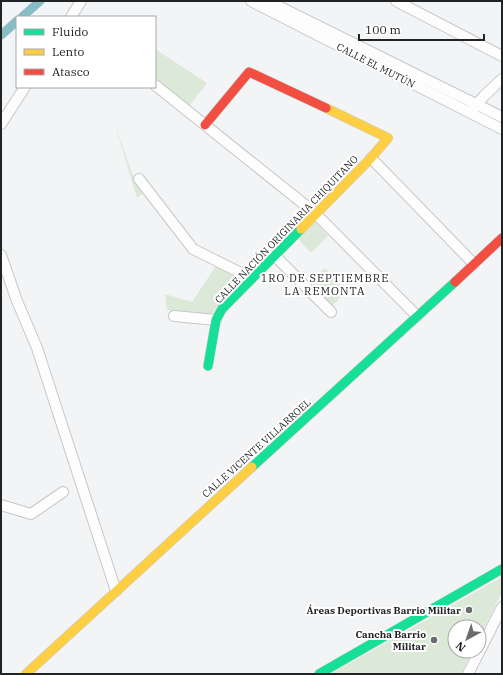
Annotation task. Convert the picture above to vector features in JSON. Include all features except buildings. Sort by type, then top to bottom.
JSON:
[{"type":"street","points":[[72,16],[81,1]]},
{"type":"street","name":"CALLE EL MUTÚN","points":[[251,1],[502,129]]},
{"type":"street","name":"CALLE EL MUTÚN","points":[[268,1],[502,116]]},
{"type":"street","points":[[396,1],[502,56]]},
{"type":"street","name":"CALLE NACIÓN ORIGINARIA CHIQUITANO","points":[[205,125],[250,72],[388,138],[371,158],[222,309],[216,320],[208,366]]},
{"type":"street","points":[[470,112],[502,79]]},
{"type":"street","points":[[156,87],[315,214],[417,316]]},
{"type":"street","points":[[1,124],[24,88]]},
{"type":"street","points":[[371,158],[474,264]]},
{"type":"street","points":[[139,179],[193,249],[251,278]]},
{"type":"street","name":"CALLE VICENTE VILLARROEL","points":[[26,674],[502,238]]},
{"type":"street","points":[[1,255],[17,301],[37,348],[116,591]]},
{"type":"street","points":[[274,255],[331,312]]},
{"type":"street","points":[[174,316],[216,320]]},
{"type":"street","points":[[1,505],[31,514],[63,492]]},
{"type":"street","points":[[319,674],[502,569]]},
{"type":"street","points":[[468,674],[502,607]]},
{"type":"green space","points":[[156,50],[207,83],[189,106],[156,82]]},
{"type":"green space","points":[[114,122],[135,182],[144,193],[137,198]]},
{"type":"green space","points":[[315,222],[328,236],[311,253],[298,239]]},
{"type":"green space","points":[[216,266],[242,279],[211,315],[167,310],[165,294],[192,302]]},
{"type":"green space","points":[[325,268],[347,291],[331,307],[308,283]]},
{"type":"green space","name":"Áreas Deportivas Barrio Militar","points":[[502,577],[502,592],[487,622],[487,619],[447,619],[447,659],[468,659],[461,674],[332,673]]},
{"type":"waterway","points":[[23,16],[40,1]]},
{"type":"waterway","points":[[1,35],[16,22]]},
{"type":"traffic: fast","points":[[208,366],[216,320],[222,309],[301,229]]},
{"type":"traffic: fast","points":[[252,467],[455,282]]},
{"type":"traffic: fast","points":[[319,674],[502,569]]},
{"type":"traffic: slow","points":[[301,229],[370,159],[388,138],[326,108]]},
{"type":"traffic: slow","points":[[26,674],[252,467]]},
{"type":"traffic: jam","points":[[205,125],[249,72],[326,108]]},
{"type":"traffic: jam","points":[[455,282],[502,238]]},
{"type":"place","name":"Áreas Deportivas Barrio Militar","points":[[469,610]]},
{"type":"place","name":"Cancha Barrio Militar","points":[[434,640]]},
{"type":"district","name":"1RO DE SEPTIEMBRE LA REMONTA","points":[[325,284]]}]
